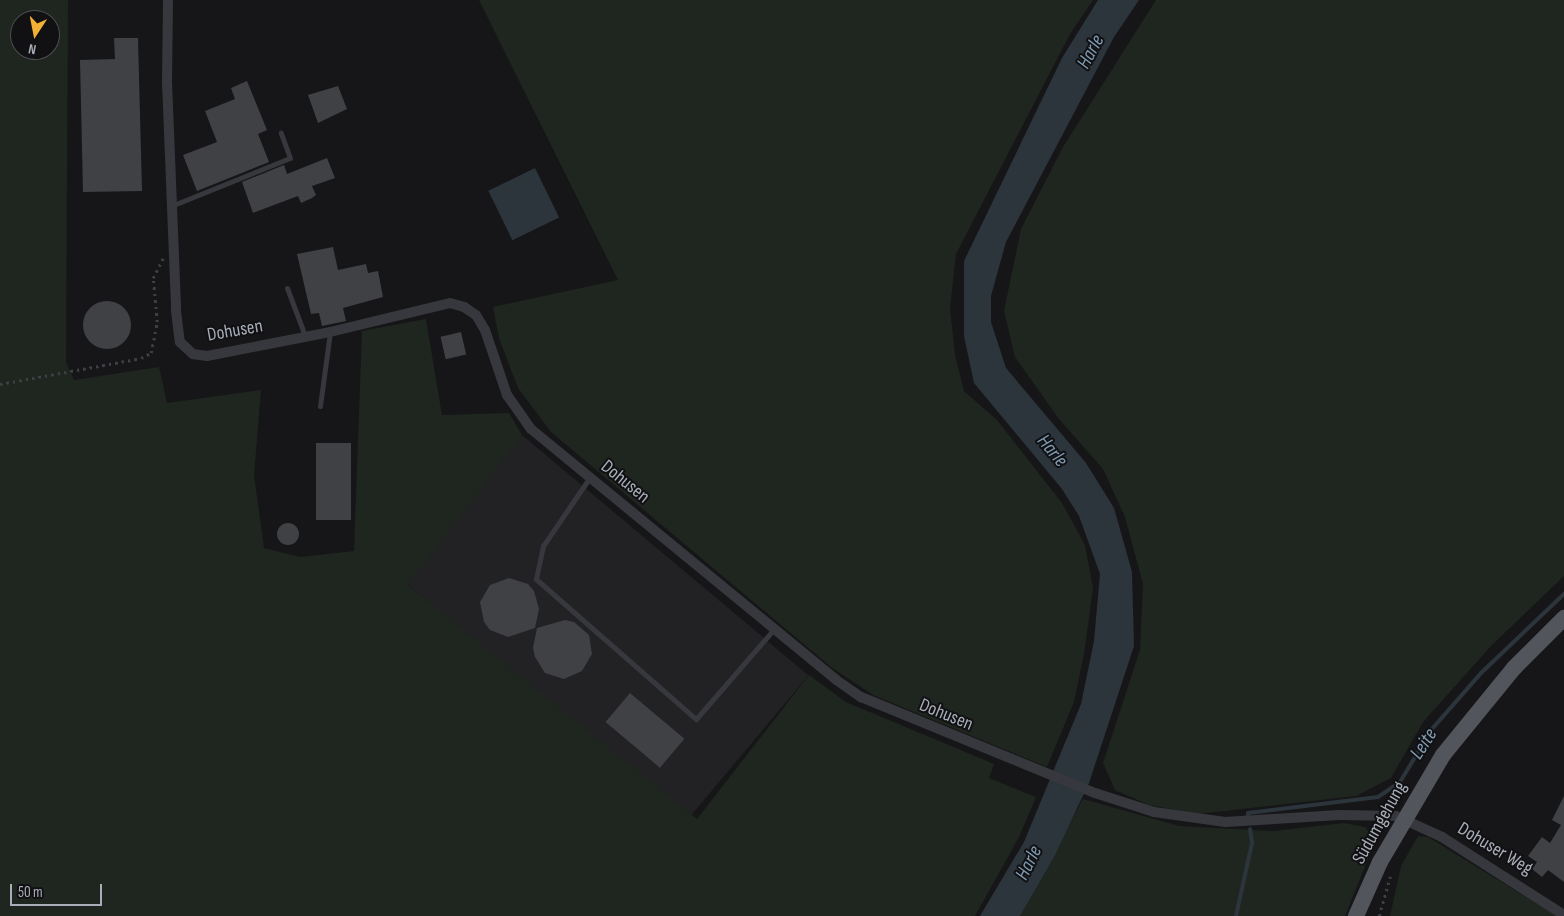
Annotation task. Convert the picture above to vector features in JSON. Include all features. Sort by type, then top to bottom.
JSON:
[{"type":"main road","name":"Südumgehung","points":[[1356,916],[1404,819],[1443,755],[1514,668],[1564,618]]},
{"type":"street","name":"Dohusen","points":[[168,0],[172,252],[180,342],[193,354],[208,356],[330,332],[450,304],[464,307],[476,315],[485,330],[507,395],[517,413],[531,429],[775,629],[862,697],[1095,793],[1189,819],[1269,822],[1339,815],[1404,819]]},
{"type":"street","name":"Dohuser Weg","points":[[1404,819],[1466,851],[1564,915]]},
{"type":"lane","points":[[170,206],[290,158],[281,133]]},
{"type":"lane","points":[[287,288],[305,336]]},
{"type":"lane","points":[[320,406],[330,332]]},
{"type":"lane","points":[[590,477],[543,546],[536,579],[696,719],[775,629]]},
{"type":"path","points":[[0,384],[141,358],[151,352],[157,322],[153,278],[163,257],[172,252]]},
{"type":"path","points":[[1379,916],[1392,871]]},
{"type":"shaded area","points":[[0,0],[68,0],[66,362],[74,380],[159,367],[167,403],[261,390],[254,475],[264,548],[300,557],[354,551],[362,331],[426,319],[442,415],[509,413],[522,435],[408,585],[697,819],[809,675],[846,702],[994,764],[989,778],[1036,797],[1018,839],[975,916],[0,916]]},
{"type":"shaded area","points":[[479,0],[1093,0],[1070,34],[956,254],[950,308],[955,355],[964,391],[997,420],[1062,503],[1085,545],[1093,588],[1084,654],[1074,702],[1047,767],[873,695],[831,667],[551,432],[518,388],[499,338],[493,307],[618,280]]},
{"type":"shaded area","points":[[1156,0],[1564,0],[1564,576],[1492,645],[1423,722],[1391,778],[1356,796],[1198,814],[1149,805],[1115,790],[1103,763],[1140,650],[1143,584],[1125,517],[1103,469],[1059,419],[1015,357],[1004,311],[1021,229],[1063,147]]},
{"type":"shaded area","points":[[522,435],[809,675],[688,819],[401,579]]},
{"type":"shaded area","points":[[1083,799],[1179,826],[1274,831],[1344,823],[1365,827],[1376,839],[1345,916],[1020,916]]},
{"type":"shaded area","points":[[1418,836],[1428,837],[1557,916],[1390,916],[1401,866]]},
{"type":"water","name":"Harle","points":[[1098,0],[1139,0],[1114,37],[1006,242],[991,296],[991,322],[1006,368],[1086,463],[1114,508],[1132,572],[1134,646],[1089,783],[1055,855],[1020,916],[980,916],[1024,842],[1081,704],[1094,641],[1100,574],[1079,516],[1062,489],[974,383],[964,336],[964,261],[1062,58]]},
{"type":"water","points":[[535,168],[559,217],[512,240],[488,191]]},
{"type":"building","points":[[114,38],[138,38],[142,191],[83,192],[80,60],[115,59]]},
{"type":"building","points":[[247,81],[267,130],[258,134],[269,162],[197,191],[183,155],[217,142],[205,111],[235,99],[231,88]]},
{"type":"building","points":[[338,86],[347,109],[318,123],[308,95]]},
{"type":"building","points":[[327,158],[335,178],[312,186],[316,195],[312,198],[301,203],[298,196],[253,213],[242,182],[284,165],[287,174]]},
{"type":"building","points":[[333,247],[338,270],[366,264],[368,273],[378,271],[383,297],[343,308],[346,321],[322,326],[319,313],[311,314],[297,254]]},
{"type":"building","points":[[107,301],[116,303],[124,308],[129,316],[131,325],[129,334],[124,342],[116,347],[107,349],[98,347],[90,342],[85,334],[83,325],[85,316],[90,308],[98,303]]},
{"type":"building","points":[[461,332],[466,354],[446,359],[441,337]]},
{"type":"building","points":[[316,443],[351,443],[351,520],[316,520]]},
{"type":"building","points":[[288,523],[296,526],[299,534],[296,542],[288,545],[280,542],[277,534],[280,526]]},
{"type":"building","points":[[509,578],[528,584],[534,591],[539,609],[535,628],[508,637],[490,630],[484,622],[480,602],[490,585]]},
{"type":"building","points":[[565,620],[574,622],[589,635],[592,654],[582,671],[564,679],[545,673],[535,657],[533,648],[537,628]]},
{"type":"building","points":[[630,693],[684,739],[660,768],[606,722]]},
{"type":"building","points":[[1564,796],[1564,882],[1548,870],[1542,877],[1532,869],[1537,862],[1528,856],[1542,837],[1550,843],[1561,825],[1552,820]]},
{"type":"waterway","name":"Leite","points":[[1248,817],[1248,813],[1378,797],[1400,782],[1432,729],[1481,673],[1564,594]]},
{"type":"waterway","name":"Leite","points":[[1236,916],[1252,843],[1250,829]]}]
